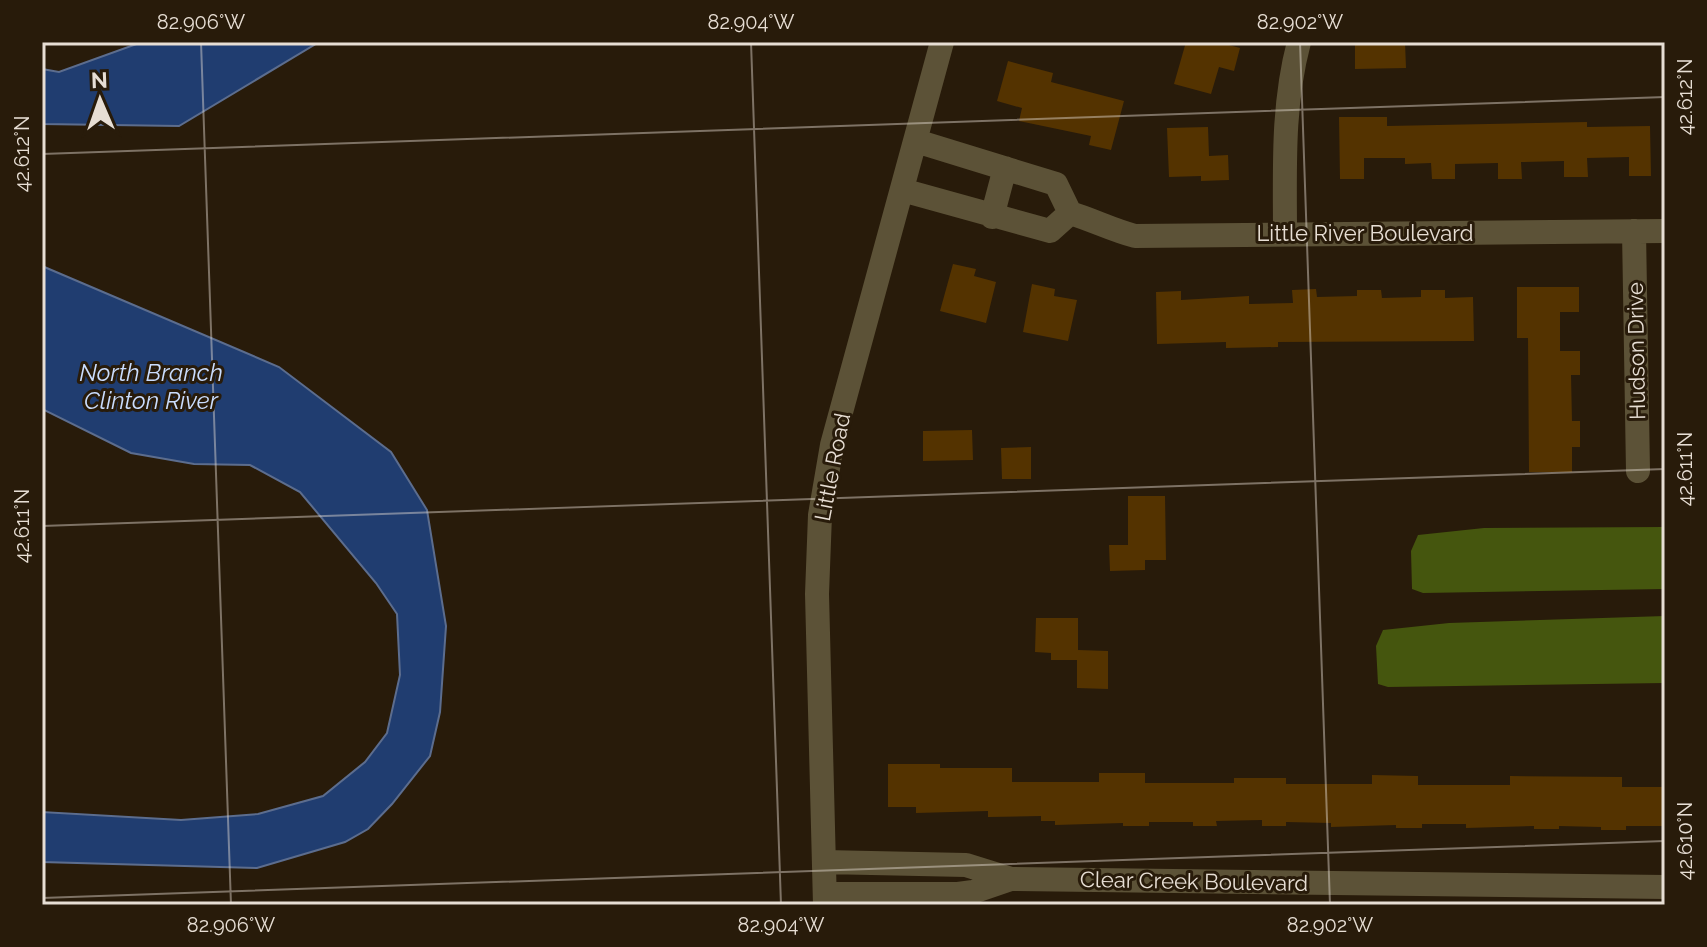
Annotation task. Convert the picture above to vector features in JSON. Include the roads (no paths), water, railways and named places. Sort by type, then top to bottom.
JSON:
[{"type":"street","name":"Little Road","points":[[825,899],[817,594],[820,515],[832,445],[942,42]]},
{"type":"street","points":[[1285,234],[1284,137],[1288,94],[1299,42]]},
{"type":"street","points":[[902,190],[1050,231],[1070,213],[1056,184],[916,141]]},
{"type":"street","points":[[992,217],[1005,168]]},
{"type":"street","name":"Little River Boulevard","points":[[1070,213],[1135,236],[1665,231]]},
{"type":"street","name":"Hudson Drive","points":[[1634,231],[1638,471]]},
{"type":"street","name":"Clear Creek Boulevard","points":[[824,862],[966,865],[1011,879],[1665,887]]},
{"type":"street","points":[[908,865],[908,893]]},
{"type":"street","name":"Clear Creek Boulevard","points":[[825,899],[973,892],[1011,879]]},
{"type":"water","points":[[142,42],[319,42],[179,126],[42,124],[42,69],[59,72]]},
{"type":"water","name":"North Branch Clinton River","points":[[42,266],[279,367],[391,452],[427,510],[446,626],[440,712],[430,756],[368,829],[345,842],[257,868],[42,862],[42,812],[181,820],[258,814],[323,796],[365,762],[387,733],[400,675],[397,614],[376,583],[300,492],[250,465],[194,464],[131,453],[42,409]]}]
